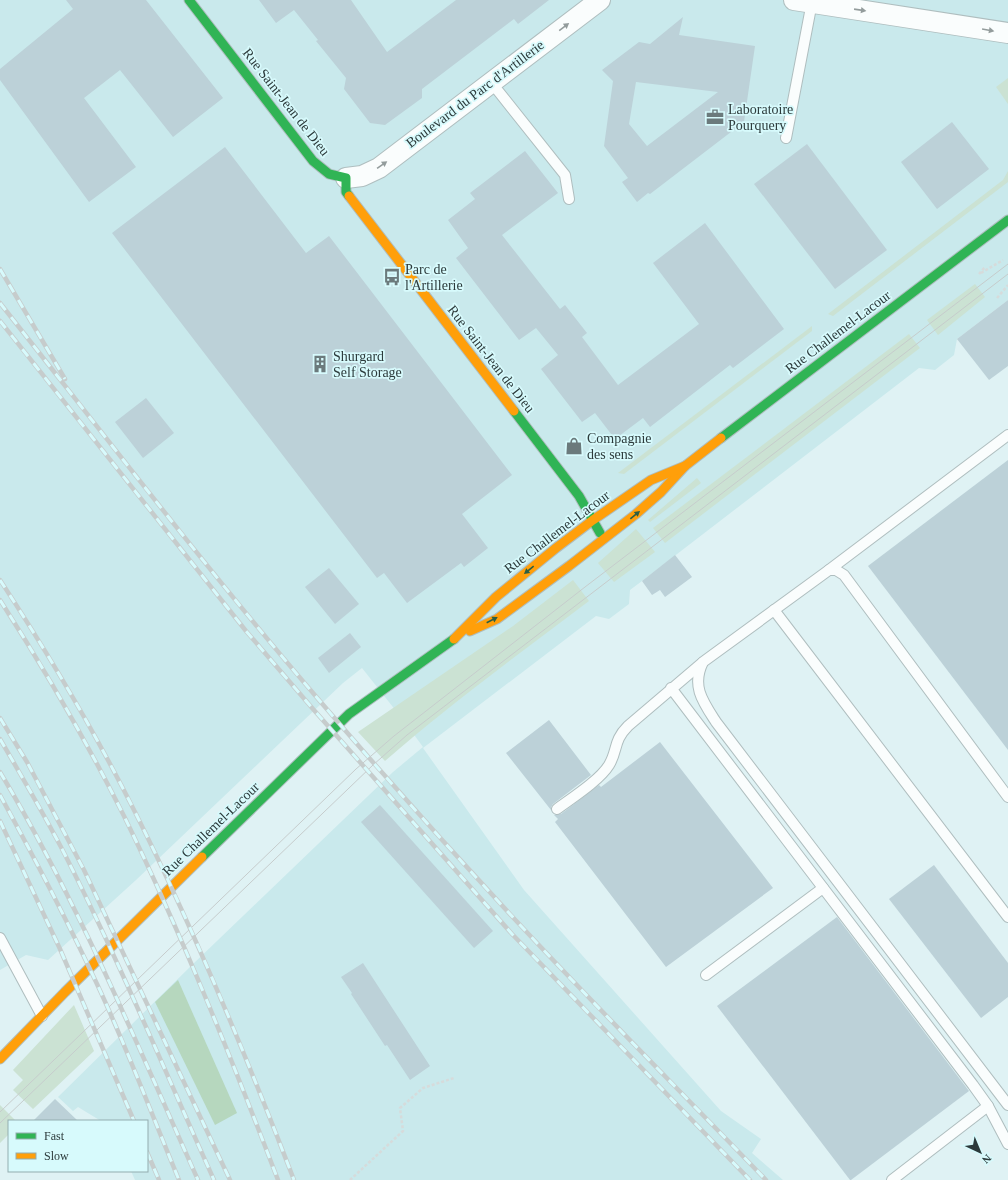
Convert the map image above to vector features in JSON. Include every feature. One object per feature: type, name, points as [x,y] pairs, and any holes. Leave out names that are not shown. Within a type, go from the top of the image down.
[{"type":"street","name":"Rue Saint-Jean de Dieu","points":[[189,0],[313,162],[328,174],[346,178],[346,192],[579,496],[604,539]]},
{"type":"street","name":"Boulevard du Parc d'Artillerie","points":[[346,178],[362,176],[379,168],[600,0]]},
{"type":"street","points":[[803,1],[1008,33]]},
{"type":"street","name":"Rue Challemel-Lacour","points":[[457,637],[497,619],[569,566],[636,514],[661,492],[685,466],[1008,220]]},
{"type":"street","name":"Rue Challemel-Lacour","points":[[0,1059],[349,714],[457,637],[496,597],[593,520],[652,480],[685,466]]},
{"type":"lane","points":[[786,138],[803,1]]},
{"type":"lane","points":[[491,82],[565,175],[569,199]]},
{"type":"lane","points":[[557,809],[601,775],[611,763],[617,740],[621,733],[671,688],[703,662],[829,570],[1008,435]]},
{"type":"lane","points":[[829,570],[836,570],[844,575],[1008,798]]},
{"type":"lane","points":[[774,610],[1008,917]]},
{"type":"lane","points":[[703,662],[698,672],[697,684],[700,694],[716,722],[1008,1105]]},
{"type":"lane","points":[[671,688],[973,1084],[988,1106],[1008,1144]]},
{"type":"lane","points":[[706,975],[823,888]]},
{"type":"lane","points":[[0,938],[42,1016]]},
{"type":"lane","points":[[892,1180],[988,1106]]},
{"type":"path","points":[[979,274],[1003,260]]},
{"type":"path","points":[[997,298],[1008,284]]},
{"type":"path","points":[[350,1180],[403,1131],[400,1108],[423,1088],[454,1078]]},
{"type":"shaded area","points":[[0,0],[1008,0],[1008,300],[957,339],[954,355],[935,370],[919,368],[630,590],[629,604],[609,619],[596,616],[423,748],[524,890],[721,1111],[761,1139],[752,1153],[783,1180],[135,1180],[131,1172],[148,1172],[148,1120],[99,1120],[78,1107],[73,1111],[58,1097],[192,965],[393,772],[423,747],[362,668],[343,683],[136,880],[48,960],[26,955],[0,970]]},
{"type":"green space","points":[[1008,78],[1008,104],[996,87]]},
{"type":"green space","points":[[1008,171],[1008,182],[833,316],[828,314],[1003,180]]},
{"type":"green space","points":[[975,284],[985,297],[938,335],[927,320]]},
{"type":"green space","points":[[812,326],[812,331],[624,474],[618,473]]},
{"type":"green space","points":[[909,334],[920,348],[665,543],[653,528]]},
{"type":"green space","points":[[697,478],[701,483],[650,522],[648,520]]},
{"type":"green space","points":[[636,529],[655,552],[614,582],[598,563]]},
{"type":"green space","points":[[573,580],[589,601],[460,699],[385,761],[358,732],[513,626]]},
{"type":"green space","points":[[178,980],[237,1113],[215,1125],[155,1002]]},
{"type":"green space","points":[[74,1005],[94,1051],[33,1109],[13,1090],[23,1080],[13,1070]]},
{"type":"green space","points":[[0,1105],[15,1120],[8,1120],[8,1135],[0,1143]]},
{"type":"building","points":[[66,0],[146,0],[223,98],[173,137],[120,70],[84,98],[136,167],[89,202],[0,80],[0,69],[73,9]]},
{"type":"building","points":[[259,0],[351,0],[387,52],[456,0],[549,0],[518,24],[514,19],[422,89],[422,98],[385,125],[370,123],[344,89],[346,78],[316,41],[318,40],[294,10],[276,23]]},
{"type":"building","name":"Laboratoire Pourquery","points":[[683,17],[679,35],[755,46],[744,122],[650,194],[648,193],[637,202],[622,182],[628,178],[604,146],[613,81],[602,70],[639,42],[650,44]],"holes":[[[636,82],[718,92],[647,146],[629,124]]]},
{"type":"building","points":[[952,122],[989,169],[937,209],[901,162]]},
{"type":"building","points":[[807,144],[887,250],[835,289],[754,184]]},
{"type":"building","name":"Shurgard Self Storage","points":[[225,147],[306,253],[329,236],[512,475],[462,514],[488,548],[464,567],[461,563],[407,603],[384,573],[377,578],[112,233]]},
{"type":"building","points":[[525,151],[558,193],[502,235],[560,309],[565,305],[587,333],[582,337],[618,385],[699,324],[653,263],[705,223],[784,329],[733,368],[730,365],[650,427],[643,418],[615,439],[595,413],[582,422],[541,369],[558,355],[536,328],[519,340],[456,258],[468,248],[448,220],[475,199],[470,193]]},
{"type":"building","points":[[1008,300],[1008,366],[989,380],[957,339]]},
{"type":"building","points":[[146,398],[174,433],[143,458],[115,422]]},
{"type":"building","points":[[1008,460],[1008,750],[868,566]]},
{"type":"building","points":[[675,555],[692,577],[665,597],[660,590],[652,595],[642,581]]},
{"type":"building","points":[[329,568],[359,604],[335,624],[305,587]]},
{"type":"building","points":[[350,633],[361,647],[329,673],[318,658]]},
{"type":"building","points":[[549,720],[591,775],[553,804],[551,810],[506,753]]},
{"type":"building","points":[[660,742],[773,888],[666,967],[555,822],[558,819],[554,815],[561,814],[599,785],[601,787]]},
{"type":"building","points":[[380,805],[493,931],[474,948],[361,822]]},
{"type":"building","points":[[934,865],[1008,963],[1008,997],[981,1018],[889,899]]},
{"type":"building","points":[[837,917],[969,1091],[851,1180],[717,1006]]},
{"type":"building","points":[[363,963],[430,1066],[410,1080],[387,1045],[385,1046],[341,977]]},
{"type":"building","points":[[55,1099],[77,1120],[34,1120]]},
{"type":"tram line","points":[[0,1112],[356,769],[394,736],[585,587],[1008,264]]},
{"type":"tram line","points":[[0,1123],[373,765],[407,735],[1008,274]]},
{"type":"railway","points":[[0,269],[65,379]]},
{"type":"railway","points":[[0,303],[237,602],[369,758],[419,815],[552,959],[766,1180]]},
{"type":"railway","points":[[0,321],[246,631],[313,709],[512,934],[750,1180]]},
{"type":"railway","points":[[0,580],[71,694],[135,812],[219,994],[294,1180]]},
{"type":"railway","points":[[0,600],[65,706],[124,816],[186,951],[278,1180]]},
{"type":"railway","points":[[0,718],[27,762],[84,870],[230,1180]]},
{"type":"railway","points":[[0,739],[61,847],[102,929],[214,1180]]},
{"type":"railway","points":[[0,772],[28,821],[81,922],[198,1180]]},
{"type":"railway","points":[[0,795],[50,889],[97,984],[129,1057],[179,1180]]},
{"type":"railway","points":[[0,821],[60,949],[134,1120]]},
{"type":"railway","points":[[148,1154],[159,1180]]},
{"type":"traffic: fast","points":[[189,0],[313,161],[329,174],[346,178],[346,192],[349,196]]},
{"type":"traffic: fast","points":[[721,438],[1008,220]]},
{"type":"traffic: fast","points":[[514,411],[579,496],[600,533]]},
{"type":"traffic: fast","points":[[202,857],[349,714],[454,639]]},
{"type":"traffic: slow","points":[[349,196],[514,411]]},
{"type":"traffic: slow","points":[[470,631],[497,619],[569,566],[636,514],[661,492],[685,466],[721,438]]},
{"type":"traffic: slow","points":[[454,639],[496,597],[593,520],[651,480],[685,466]]},
{"type":"traffic: slow","points":[[0,1059],[65,992],[202,857]]},
{"type":"place","name":"Laboratoire Pourquery","points":[[715,117]]},
{"type":"place","name":"Parc de l'Artillerie","points":[[392,277]]},
{"type":"place","name":"Shurgard Self Storage","points":[[320,364]]},
{"type":"place","name":"Compagnie des sens","points":[[574,446]]}]
